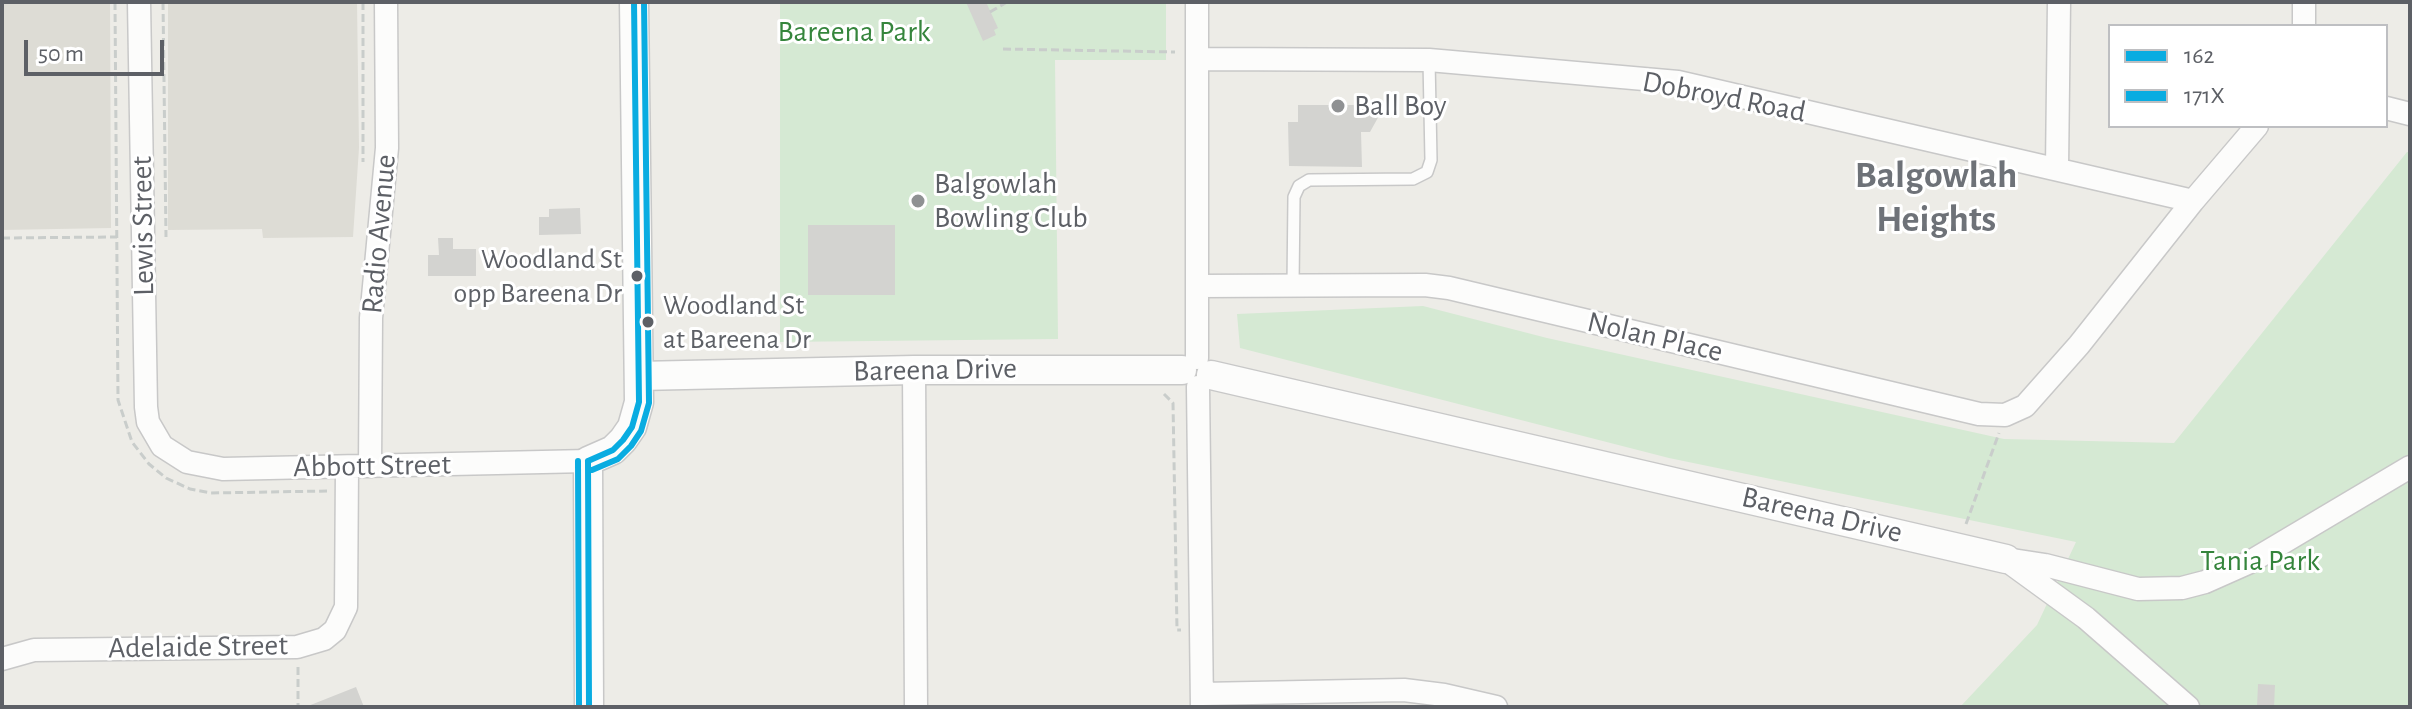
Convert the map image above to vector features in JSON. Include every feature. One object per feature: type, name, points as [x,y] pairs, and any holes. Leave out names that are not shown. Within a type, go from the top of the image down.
[{"type":"street","name":"Lewis Street","points":[[139,2],[146,407],[148,422],[162,446]]},
{"type":"street","name":"Radio Avenue","points":[[370,466],[371,318],[387,148],[386,2]]},
{"type":"street","points":[[589,707],[588,461],[613,450],[632,427],[639,402],[634,2]]},
{"type":"street","points":[[1197,2],[1197,372],[1202,700],[1404,690],[1496,707]]},
{"type":"street","points":[[2057,168],[2059,2]]},
{"type":"street","points":[[2304,2],[2304,24]]},
{"type":"street","name":"Dobroyd Road","points":[[1199,59],[1429,60],[1678,82],[2193,201]]},
{"type":"street","points":[[2388,108],[2410,114]]},
{"type":"street","points":[[2005,415],[2025,406],[2079,345],[2255,128]]},
{"type":"street","name":"Nolan Place","points":[[1198,286],[1425,285],[1449,288],[1979,414],[2005,415]]},
{"type":"street","points":[[914,370],[916,707]]},
{"type":"street","name":"Bareena Drive","points":[[639,376],[914,370],[1197,372],[2006,559],[2045,565],[2138,589],[2160,590],[2205,582],[2250,562],[2410,467]]},
{"type":"street","name":"Abbott Street","points":[[162,446],[187,462],[203,467],[588,461]]},
{"type":"street","name":"Adelaide Street","points":[[2,644],[34,650],[297,647],[324,639],[335,630],[346,607],[347,467]]},
{"type":"street","points":[[2006,559],[2131,655],[2188,707]]},
{"type":"street","points":[[2072,608],[2064,597],[2063,587],[2068,579],[2083,576]]},
{"type":"street","name":"Adelaide Street","points":[[2,659],[34,650]]},
{"type":"lane","points":[[1293,285],[1294,197],[1299,186],[1309,180],[1413,179],[1427,172],[1431,160],[1429,60]]},
{"type":"path","points":[[163,2],[166,237]]},
{"type":"path","points":[[990,12],[1007,2]]},
{"type":"path","points":[[1003,49],[1181,52],[1199,59]]},
{"type":"path","points":[[2,238],[117,237]]},
{"type":"path","points":[[1154,394],[1165,394],[1173,403],[1177,630],[1200,629]]},
{"type":"path","points":[[1958,547],[2005,415]]},
{"type":"path","points":[[1174,457],[1181,455]]},
{"type":"path","points":[[297,647],[298,707]]},
{"type":"shaded area","points":[[2,2],[110,2],[111,228],[2,230]]},
{"type":"shaded area","points":[[168,2],[357,2],[359,148],[353,237],[263,238],[262,229],[168,230]]},
{"type":"green space","name":"Balgowlah Bowling Club","points":[[780,2],[1166,2],[1166,60],[1055,60],[1058,339],[780,342]]},
{"type":"green space","name":"Tania Park","points":[[2410,152],[2410,707],[1960,707],[2037,625],[2076,542],[1669,458],[1240,348],[1237,314],[1423,306],[1547,338],[2004,439],[2174,443]]},
{"type":"building","points":[[966,2],[986,2],[998,28],[994,30],[996,35],[983,41]]},
{"type":"building","points":[[1298,105],[1385,105],[1370,132],[1361,132],[1362,167],[1289,166],[1288,122],[1298,122]]},
{"type":"building","points":[[580,208],[581,234],[539,235],[539,217],[549,217],[549,209]]},
{"type":"building","points":[[808,225],[895,225],[895,295],[808,295]]},
{"type":"building","points":[[438,238],[453,238],[453,249],[476,249],[476,276],[428,276],[428,255],[439,255]]},
{"type":"building","points":[[2258,684],[2275,685],[2274,707],[2257,707]]},
{"type":"building","points":[[356,687],[364,707],[308,707],[308,706]]},
{"type":"transit line","name":"162","points":[[588,461],[613,450],[623,440],[632,427],[639,402],[634,2]]},
{"type":"transit line","name":"171X","points":[[592,470],[618,459],[631,446],[641,431],[649,403],[644,2]]},
{"type":"transit line","name":"171X","points":[[578,461],[579,707]]},
{"type":"transit line","name":"162","points":[[588,461],[589,707]]},
{"type":"place","name":"Ball Boy","points":[[1338,106]]},
{"type":"place","name":"Balgowlah Bowling Club","points":[[918,201]]},
{"type":"place","name":"Woodland St opp Bareena Dr","points":[[637,276]]},
{"type":"place","name":"Woodland St at Bareena Dr","points":[[648,322]]},
{"type":"district","name":"Balgowlah Heights","points":[[1936,198]]},
{"type":"park label","name":"Bareena Park","points":[[854,32]]}]
